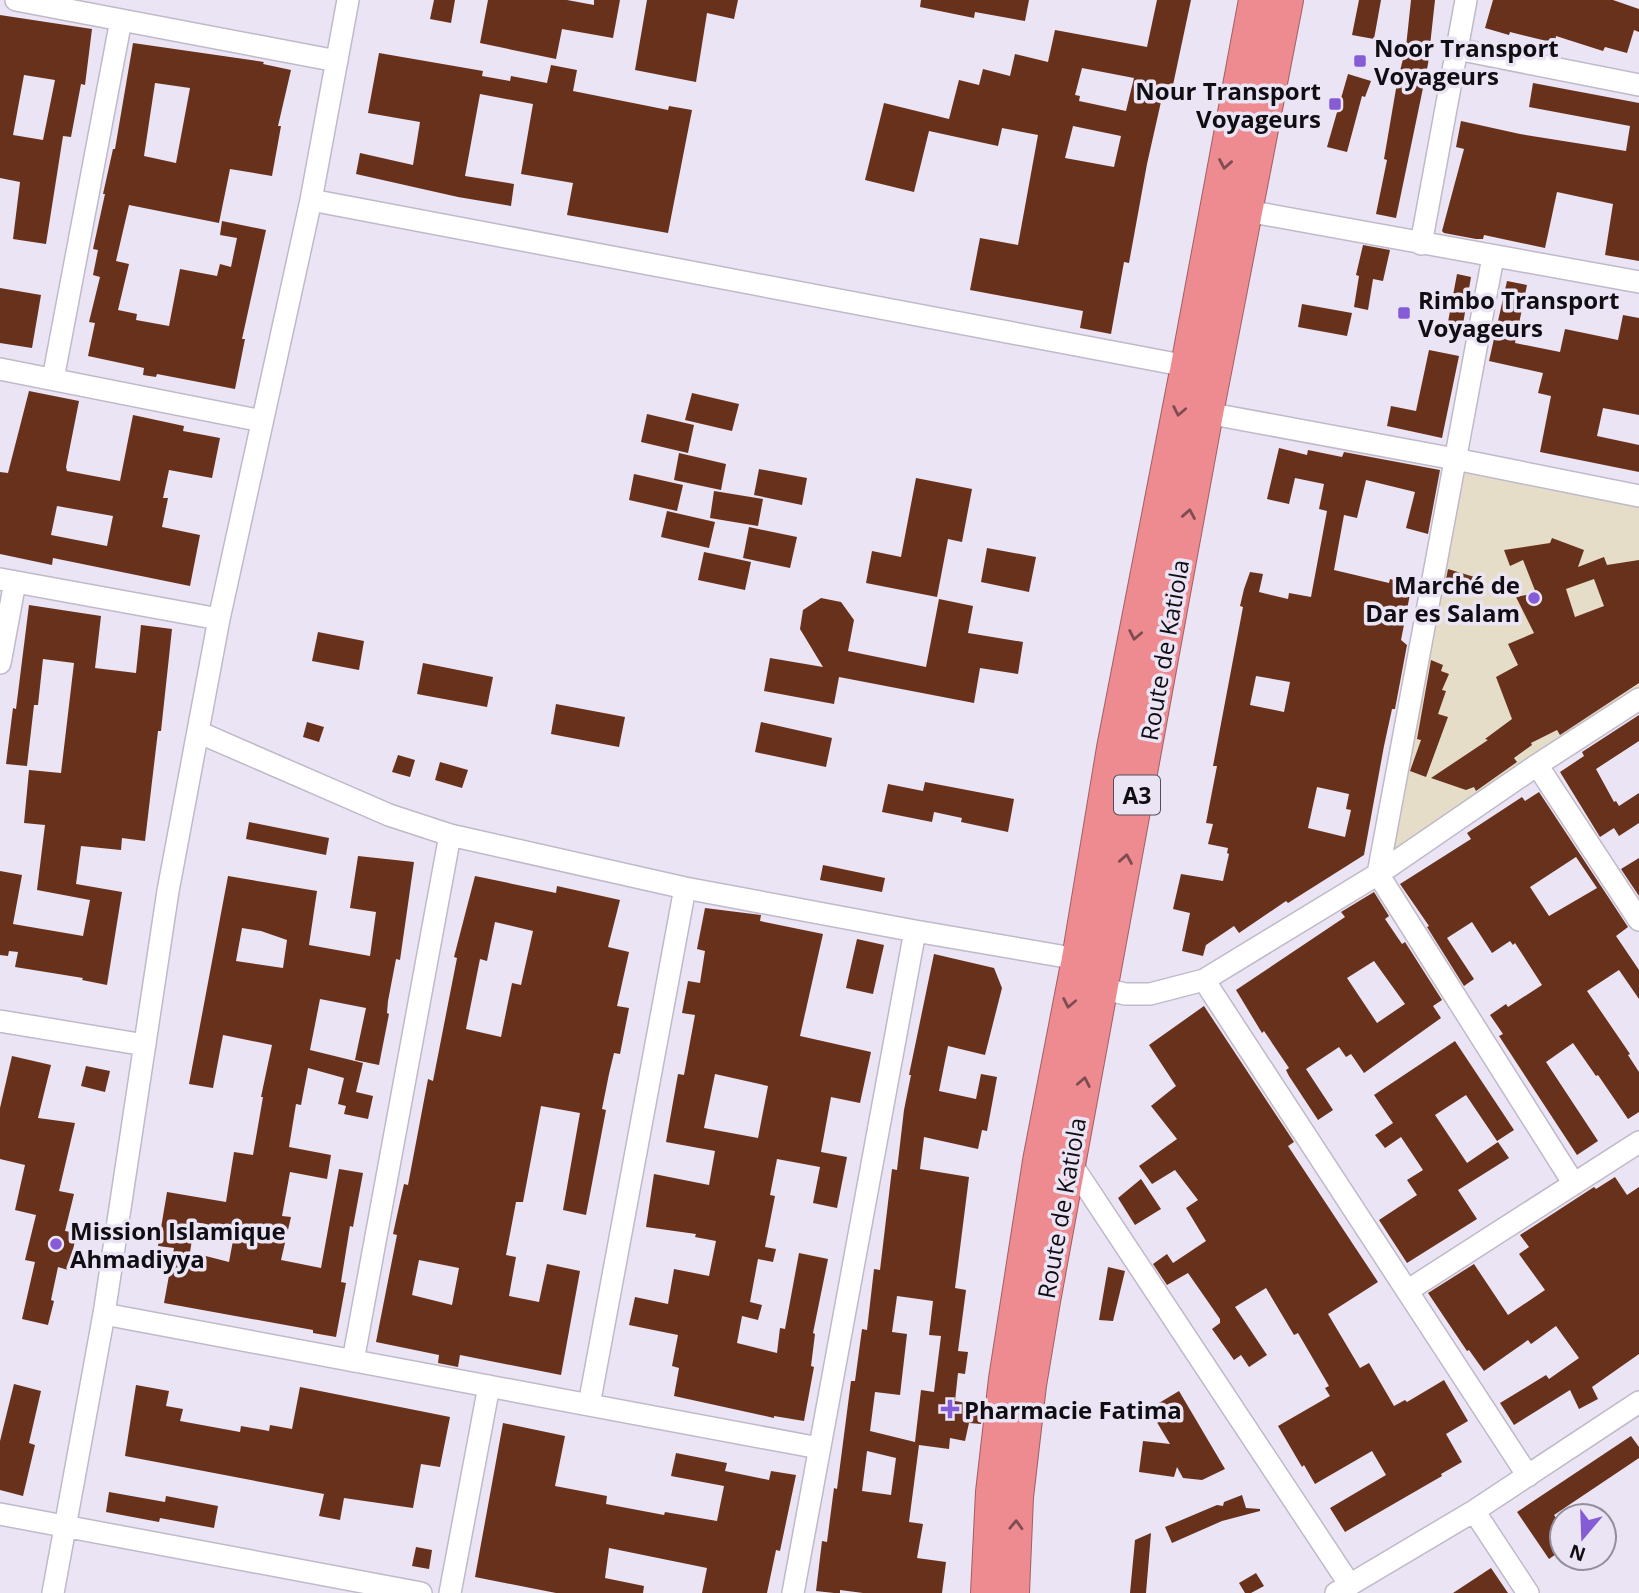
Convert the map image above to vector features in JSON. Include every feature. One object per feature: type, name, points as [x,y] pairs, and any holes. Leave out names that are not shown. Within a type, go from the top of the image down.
[{"type":"highway","name":"Route de Katiola","points":[[987,1593],[992,1493],[1016,1299],[1039,1161],[1078,959],[1113,748],[1255,0]]},
{"type":"highway","name":"Route de Katiola","points":[[1013,1593],[1017,1497],[1030,1385],[1207,413],[1287,0]]},
{"type":"street","points":[[16,0],[337,61]]},
{"type":"street","points":[[53,1593],[104,1314],[168,891],[219,619],[311,200],[348,0]]},
{"type":"street","points":[[1421,244],[1466,0]]},
{"type":"street","points":[[53,380],[121,20]]},
{"type":"street","points":[[1457,50],[1639,85]]},
{"type":"street","points":[[311,200],[1187,366]]},
{"type":"street","points":[[1247,211],[1639,282]]},
{"type":"street","points":[[1493,257],[1378,874],[1574,1184]]},
{"type":"street","points":[[0,369],[262,421]]},
{"type":"street","points":[[1207,413],[1639,496]]},
{"type":"street","points":[[0,663],[7,581],[219,619]]},
{"type":"street","points":[[1102,988],[1125,994],[1150,994],[1203,980],[1378,874],[1639,699]]},
{"type":"street","points":[[198,732],[389,815],[450,835],[685,888],[1078,959]]},
{"type":"street","points":[[1537,765],[1639,920]]},
{"type":"street","points":[[353,1361],[450,835]]},
{"type":"street","points":[[589,1405],[685,888]]},
{"type":"street","points":[[793,1593],[915,931]]},
{"type":"street","points":[[1203,980],[1528,1476]]},
{"type":"street","points":[[0,1021],[145,1045]]},
{"type":"street","points":[[1407,1291],[1639,1142]]},
{"type":"street","points":[[1070,1162],[1343,1589],[1474,1511],[1639,1402]]},
{"type":"street","points":[[104,1314],[820,1448]]},
{"type":"street","points":[[450,1593],[489,1386]]},
{"type":"street","points":[[1474,1511],[1528,1593]]},
{"type":"street","points":[[0,1514],[421,1593]]},
{"type":"shaded area","name":"Marché de Dar es Salam","points":[[1455,459],[1639,496],[1639,700],[1378,874]]},
{"type":"building","points":[[434,0],[455,0],[451,23],[430,19]]},
{"type":"building","points":[[488,0],[567,0],[594,5],[594,0],[620,0],[613,38],[562,29],[556,59],[480,43]]},
{"type":"building","points":[[647,0],[738,0],[734,19],[707,13],[696,82],[635,70]]},
{"type":"building","points":[[921,0],[1029,0],[1025,21],[975,12],[974,18],[920,7]]},
{"type":"building","points":[[1157,0],[1191,0],[1173,85],[1165,84],[1129,263],[1124,262],[1111,334],[1080,328],[1083,311],[970,290],[980,238],[1018,245],[1038,135],[1002,128],[998,146],[929,131],[914,192],[865,180],[884,103],[949,119],[959,80],[979,85],[983,69],[1010,76],[1015,54],[1048,62],[1055,30],[1147,47]],"holes":[[[1082,68],[1134,78],[1126,111],[1079,101],[1080,96],[1075,95]],[[1073,126],[1121,136],[1114,167],[1065,158]]]},
{"type":"building","points":[[1359,0],[1381,0],[1374,39],[1352,35]]},
{"type":"building","points":[[1411,0],[1435,0],[1428,64],[1396,218],[1376,214],[1387,160],[1384,159],[1397,83],[1406,47]]},
{"type":"building","points":[[1493,0],[1613,0],[1639,9],[1639,32],[1634,30],[1627,53],[1605,47],[1603,51],[1556,36],[1555,43],[1510,32],[1509,35],[1485,28]]},
{"type":"building","points":[[0,15],[92,29],[85,85],[81,84],[71,137],[63,136],[46,244],[13,239],[20,182],[0,178]],"holes":[[[24,75],[55,80],[43,140],[13,135]]]},
{"type":"building","points":[[133,43],[264,62],[263,64],[291,70],[278,126],[281,126],[272,176],[230,169],[219,223],[129,205],[116,261],[129,264],[118,310],[137,314],[136,320],[169,326],[180,269],[217,276],[220,264],[231,267],[237,238],[220,235],[222,221],[266,230],[242,339],[245,339],[235,389],[157,374],[156,377],[143,375],[144,368],[88,356],[95,323],[89,322],[100,277],[93,275],[98,250],[93,249],[115,149]],"holes":[[[155,83],[190,88],[176,163],[144,156]]]},
{"type":"building","points":[[379,53],[483,71],[482,76],[510,81],[511,76],[547,83],[551,65],[577,70],[573,91],[668,110],[669,106],[692,110],[668,233],[567,215],[573,183],[521,174],[533,104],[480,94],[465,176],[514,184],[511,206],[356,174],[360,153],[413,165],[420,122],[368,113]]},
{"type":"building","points":[[1348,74],[1371,81],[1365,97],[1362,96],[1347,152],[1327,147]]},
{"type":"building","points":[[1533,83],[1639,103],[1639,261],[1605,255],[1613,204],[1557,192],[1545,248],[1484,235],[1483,239],[1476,239],[1442,231],[1464,149],[1456,147],[1461,121],[1520,134],[1626,151],[1630,126],[1529,107]]},
{"type":"building","points":[[1363,245],[1390,250],[1383,281],[1373,279],[1368,310],[1354,307],[1359,276],[1356,275]]},
{"type":"building","points":[[1457,274],[1471,277],[1463,324],[1448,322]]},
{"type":"building","points":[[1507,281],[1527,285],[1515,343],[1560,352],[1565,329],[1618,340],[1623,315],[1639,318],[1639,415],[1603,408],[1597,436],[1639,445],[1639,472],[1540,452],[1551,396],[1538,393],[1543,373],[1489,361]]},
{"type":"building","points":[[0,288],[41,295],[32,348],[0,343]]},
{"type":"building","points":[[1302,304],[1352,313],[1347,336],[1298,327]]},
{"type":"building","points":[[1429,350],[1459,356],[1442,438],[1387,426],[1391,406],[1416,411]]},
{"type":"building","points":[[29,391],[79,401],[67,471],[120,481],[133,415],[184,426],[183,431],[220,438],[212,478],[169,470],[163,498],[168,498],[162,527],[200,535],[190,586],[53,558],[52,565],[0,554],[0,472],[8,473]],"holes":[[[57,506],[113,516],[107,546],[51,535]]]},
{"type":"building","points":[[692,393],[739,404],[732,431],[685,420]]},
{"type":"building","points":[[647,414],[694,425],[688,453],[641,442]]},
{"type":"building","points":[[1279,448],[1307,455],[1308,450],[1342,457],[1344,452],[1440,470],[1428,534],[1406,528],[1415,492],[1366,480],[1357,518],[1344,515],[1334,570],[1389,583],[1390,579],[1412,584],[1401,640],[1407,645],[1395,709],[1392,709],[1384,746],[1364,855],[1288,903],[1286,901],[1239,933],[1234,926],[1206,945],[1203,956],[1182,951],[1190,913],[1173,909],[1181,874],[1223,881],[1229,854],[1228,848],[1208,844],[1213,824],[1206,823],[1217,766],[1213,766],[1243,607],[1240,606],[1244,589],[1250,572],[1263,574],[1259,592],[1288,599],[1289,593],[1311,597],[1327,511],[1319,509],[1324,484],[1295,478],[1289,504],[1267,499]],"holes":[[[1256,676],[1290,682],[1284,712],[1250,705]],[[1317,787],[1349,794],[1346,809],[1351,810],[1345,837],[1308,828]]]},
{"type":"building","points":[[679,453],[726,464],[721,490],[674,480]]},
{"type":"building","points":[[759,469],[807,478],[802,505],[754,495]]},
{"type":"building","points":[[634,474],[683,485],[677,511],[629,500]]},
{"type":"building","points":[[916,478],[972,489],[962,542],[948,539],[937,597],[866,583],[872,551],[901,557]]},
{"type":"building","points":[[714,491],[763,499],[758,526],[710,518]]},
{"type":"building","points":[[667,511],[715,522],[709,548],[661,537]]},
{"type":"building","points":[[749,527],[797,537],[790,568],[743,558]]},
{"type":"building","points":[[1552,538],[1584,550],[1578,567],[1604,557],[1607,565],[1639,560],[1639,683],[1560,735],[1557,730],[1531,743],[1532,745],[1514,758],[1517,762],[1476,791],[1474,787],[1466,790],[1431,778],[1488,740],[1485,739],[1512,719],[1496,677],[1518,665],[1508,644],[1534,633],[1516,597],[1536,593],[1523,560],[1510,566],[1504,550],[1550,543]],"holes":[[[1594,579],[1604,606],[1575,617],[1566,589]]]},
{"type":"building","points":[[987,548],[1036,557],[1029,592],[981,582]]},
{"type":"building","points":[[704,552],[751,562],[745,590],[698,580]]},
{"type":"building","points":[[1448,569],[1481,579],[1444,590]]},
{"type":"building","points":[[821,598],[841,602],[854,620],[848,651],[926,667],[939,599],[973,606],[968,633],[1023,642],[1018,674],[980,668],[974,703],[839,677],[834,704],[764,691],[770,658],[823,667],[800,629],[803,610]]},
{"type":"building","points":[[29,605],[101,616],[95,668],[136,673],[141,625],[172,629],[145,841],[122,838],[121,850],[81,846],[76,884],[122,892],[107,985],[82,980],[83,978],[15,967],[18,952],[9,951],[8,956],[0,955],[0,871],[22,875],[13,924],[83,936],[90,900],[37,890],[45,825],[24,823],[29,770],[61,773],[74,663],[43,659],[27,766],[6,764]]},
{"type":"building","points":[[318,632],[364,641],[359,670],[312,661]]},
{"type":"building","points":[[1431,660],[1443,665],[1441,671],[1449,674],[1442,690],[1446,691],[1438,714],[1448,717],[1426,777],[1410,771],[1421,740],[1417,739]]},
{"type":"building","points":[[423,663],[493,677],[487,707],[417,694]]},
{"type":"building","points":[[556,704],[625,717],[619,747],[551,734]]},
{"type":"building","points":[[1639,715],[1639,741],[1596,769],[1614,802],[1619,806],[1639,793],[1639,823],[1619,836],[1614,828],[1600,837],[1560,772],[1584,756],[1582,752]]},
{"type":"building","points":[[307,722],[324,727],[319,742],[303,737]]},
{"type":"building","points":[[761,722],[832,738],[826,767],[755,752]]},
{"type":"building","points":[[398,755],[415,760],[410,777],[392,772]]},
{"type":"building","points":[[440,762],[468,770],[462,788],[435,780]]},
{"type":"building","points":[[925,782],[1014,799],[1008,832],[961,822],[962,818],[934,812],[932,822],[882,812],[888,784],[923,791]]},
{"type":"building","points":[[1539,792],[1628,927],[1616,936],[1639,970],[1639,999],[1619,970],[1587,991],[1630,1054],[1628,1055],[1639,1072],[1639,1112],[1628,1119],[1573,1043],[1546,1062],[1598,1141],[1577,1155],[1499,1036],[1503,1034],[1490,1015],[1542,985],[1515,943],[1513,945],[1510,941],[1492,953],[1472,922],[1447,938],[1474,979],[1464,986],[1427,927],[1429,926],[1400,884],[1471,839],[1467,833],[1522,797],[1525,801]],"holes":[[[1576,857],[1597,888],[1549,916],[1530,887]]]},
{"type":"building","points":[[249,822],[329,838],[326,855],[246,839]]},
{"type":"building","points":[[358,856],[414,862],[400,960],[396,959],[379,1065],[355,1060],[366,1008],[320,999],[310,1050],[363,1063],[356,1092],[373,1096],[368,1119],[344,1114],[346,1106],[338,1104],[344,1078],[308,1068],[301,1105],[296,1104],[289,1147],[331,1155],[327,1179],[290,1172],[282,1216],[291,1217],[281,1260],[321,1268],[339,1169],[363,1173],[353,1227],[350,1226],[341,1282],[346,1283],[336,1337],[313,1333],[313,1330],[164,1303],[174,1248],[158,1246],[167,1192],[226,1202],[234,1152],[253,1155],[272,1045],[223,1035],[213,1088],[189,1084],[228,876],[317,891],[309,945],[370,956],[376,912],[350,908]],"holes":[[[242,928],[287,940],[283,968],[236,961]],[[195,1222],[235,1230],[229,1262],[190,1252]]]},
{"type":"building","points":[[1639,858],[1639,896],[1621,869]]},
{"type":"building","points":[[823,865],[885,878],[882,892],[820,880]]},
{"type":"building","points":[[475,876],[556,893],[557,886],[620,900],[608,947],[629,952],[617,1006],[629,1008],[620,1054],[614,1053],[609,1074],[602,1109],[606,1110],[586,1215],[563,1210],[580,1113],[541,1106],[523,1202],[516,1202],[506,1255],[516,1257],[509,1296],[539,1302],[547,1264],[580,1271],[561,1375],[460,1355],[458,1367],[438,1363],[439,1355],[376,1342],[397,1235],[393,1234],[404,1184],[408,1185],[428,1079],[433,1081],[457,958],[454,957]],"holes":[[[495,922],[533,931],[521,985],[512,983],[501,1037],[466,1029],[480,959],[487,961]],[[419,1260],[459,1268],[452,1305],[412,1295]]]},
{"type":"building","points":[[1374,892],[1389,916],[1385,919],[1402,944],[1405,942],[1442,1000],[1433,1006],[1441,1018],[1364,1073],[1351,1054],[1346,1057],[1339,1047],[1306,1069],[1333,1110],[1318,1120],[1289,1076],[1286,1070],[1289,1068],[1264,1031],[1262,1033],[1236,990],[1345,917],[1341,912]],"holes":[[[1374,961],[1405,1004],[1377,1023],[1347,978]]]},
{"type":"building","points":[[705,908],[761,915],[760,921],[823,934],[800,1036],[871,1052],[860,1103],[831,1097],[821,1152],[847,1157],[837,1208],[813,1203],[820,1167],[777,1159],[770,1195],[775,1196],[765,1247],[776,1249],[773,1262],[758,1259],[750,1302],[762,1305],[758,1320],[742,1316],[737,1343],[777,1353],[780,1328],[785,1329],[799,1253],[828,1259],[813,1333],[811,1366],[814,1367],[804,1421],[774,1418],[674,1396],[679,1368],[672,1366],[678,1335],[629,1325],[635,1297],[668,1304],[674,1269],[709,1276],[716,1241],[695,1237],[696,1234],[646,1227],[654,1174],[709,1185],[715,1151],[666,1142],[678,1074],[684,1075],[695,1015],[682,1013],[688,981],[700,983],[705,951],[697,949]],"holes":[[[715,1074],[768,1086],[758,1138],[704,1128]]]},
{"type":"building","points":[[857,939],[884,945],[873,994],[846,988]]},
{"type":"building","points":[[934,954],[994,968],[1002,988],[985,1055],[948,1046],[939,1091],[976,1099],[981,1074],[997,1077],[987,1131],[982,1130],[978,1149],[924,1137],[920,1169],[969,1177],[955,1288],[966,1290],[958,1351],[968,1352],[965,1374],[958,1373],[955,1401],[983,1406],[981,1424],[969,1423],[965,1441],[950,1438],[949,1449],[919,1445],[909,1522],[923,1524],[917,1558],[946,1562],[942,1593],[816,1591],[822,1541],[827,1542],[834,1488],[837,1489],[851,1381],[855,1381],[862,1329],[867,1330],[874,1269],[880,1270],[892,1169],[897,1170],[909,1075]],"holes":[[[897,1296],[933,1301],[929,1335],[941,1336],[934,1392],[921,1390],[915,1442],[870,1431],[875,1392],[900,1395],[907,1334],[892,1332]],[[867,1451],[896,1458],[891,1495],[862,1491]]]},
{"type":"building","points":[[1204,1006],[1294,1142],[1288,1146],[1378,1282],[1328,1314],[1360,1368],[1369,1363],[1394,1406],[1405,1400],[1407,1402],[1444,1380],[1468,1421],[1446,1434],[1462,1462],[1345,1532],[1330,1508],[1386,1475],[1372,1451],[1315,1484],[1304,1465],[1302,1467],[1278,1426],[1330,1396],[1325,1388],[1329,1386],[1298,1333],[1294,1335],[1266,1288],[1235,1307],[1267,1355],[1249,1367],[1241,1355],[1234,1360],[1212,1329],[1220,1323],[1220,1319],[1188,1273],[1167,1285],[1153,1264],[1167,1254],[1173,1263],[1206,1241],[1186,1208],[1198,1200],[1175,1170],[1152,1184],[1139,1166],[1177,1139],[1151,1106],[1176,1086],[1149,1045]]},
{"type":"building","points":[[1455,1041],[1514,1130],[1497,1141],[1466,1095],[1435,1115],[1467,1163],[1498,1142],[1509,1158],[1458,1190],[1477,1219],[1407,1263],[1379,1220],[1417,1195],[1407,1180],[1423,1170],[1401,1137],[1385,1148],[1375,1135],[1393,1123],[1374,1095]]},
{"type":"building","points":[[12,1056],[51,1065],[38,1118],[75,1123],[59,1191],[74,1194],[65,1231],[77,1233],[68,1270],[58,1267],[48,1325],[22,1319],[35,1262],[25,1260],[36,1215],[15,1210],[25,1165],[0,1159],[0,1108]]},
{"type":"building","points":[[86,1066],[110,1071],[105,1092],[81,1086]]},
{"type":"building","points":[[1615,1177],[1627,1195],[1639,1187],[1639,1354],[1592,1387],[1598,1399],[1579,1409],[1570,1390],[1514,1425],[1500,1403],[1546,1375],[1549,1379],[1579,1358],[1556,1326],[1531,1344],[1528,1340],[1484,1371],[1469,1350],[1467,1351],[1428,1293],[1474,1264],[1508,1315],[1545,1290],[1519,1254],[1529,1247],[1520,1235],[1594,1187],[1596,1189]]},
{"type":"building","points":[[1141,1179],[1161,1209],[1135,1225],[1118,1198]]},
{"type":"building","points":[[1108,1267],[1125,1271],[1113,1321],[1099,1320]]},
{"type":"building","points":[[14,1384],[41,1391],[29,1443],[35,1445],[23,1496],[0,1490],[0,1441]]},
{"type":"building","points":[[136,1385],[169,1391],[166,1406],[183,1409],[180,1421],[240,1432],[241,1426],[269,1431],[270,1425],[292,1429],[300,1387],[450,1417],[440,1467],[421,1464],[413,1508],[344,1498],[340,1520],[319,1516],[324,1494],[125,1456]]},
{"type":"building","points":[[1179,1391],[1225,1469],[1202,1480],[1183,1478],[1177,1467],[1174,1477],[1139,1472],[1143,1441],[1170,1444],[1149,1409]]},
{"type":"building","points":[[503,1423],[565,1436],[555,1486],[607,1496],[606,1504],[664,1515],[665,1512],[717,1521],[724,1486],[671,1476],[676,1453],[727,1463],[725,1471],[769,1480],[771,1471],[796,1475],[780,1551],[776,1550],[767,1593],[702,1593],[707,1568],[609,1548],[605,1578],[644,1586],[643,1593],[556,1593],[475,1577]]},
{"type":"building","points":[[1631,1436],[1639,1447],[1639,1458],[1573,1502],[1548,1502],[1548,1558],[1517,1512]]},
{"type":"building","points":[[109,1492],[165,1502],[166,1496],[218,1506],[214,1528],[160,1518],[159,1522],[106,1512]]},
{"type":"building","points":[[1242,1495],[1246,1508],[1260,1511],[1222,1521],[1172,1543],[1165,1527],[1217,1505],[1223,1506],[1224,1502]]},
{"type":"building","points":[[1151,1533],[1146,1593],[1130,1593],[1135,1540]]},
{"type":"building","points":[[416,1547],[432,1550],[429,1569],[412,1566]]},
{"type":"building","points":[[1491,1568],[1508,1593],[1453,1593]]},
{"type":"building","points":[[1256,1573],[1264,1586],[1245,1593],[1239,1583]]},
{"type":"place","name":"Noor Transport Voyageurs","points":[[1360,61]]},
{"type":"place","name":"Nour Transport Voyageurs","points":[[1335,104]]},
{"type":"place","name":"Rimbo Transport Voyageurs","points":[[1404,313]]},
{"type":"place","name":"Marché de Dar es Salam","points":[[1534,598]]},
{"type":"place","name":"Mission Islamique Ahmadiyya","points":[[56,1244]]},
{"type":"place","name":"Pharmacie Fatima","points":[[950,1409]]}]
